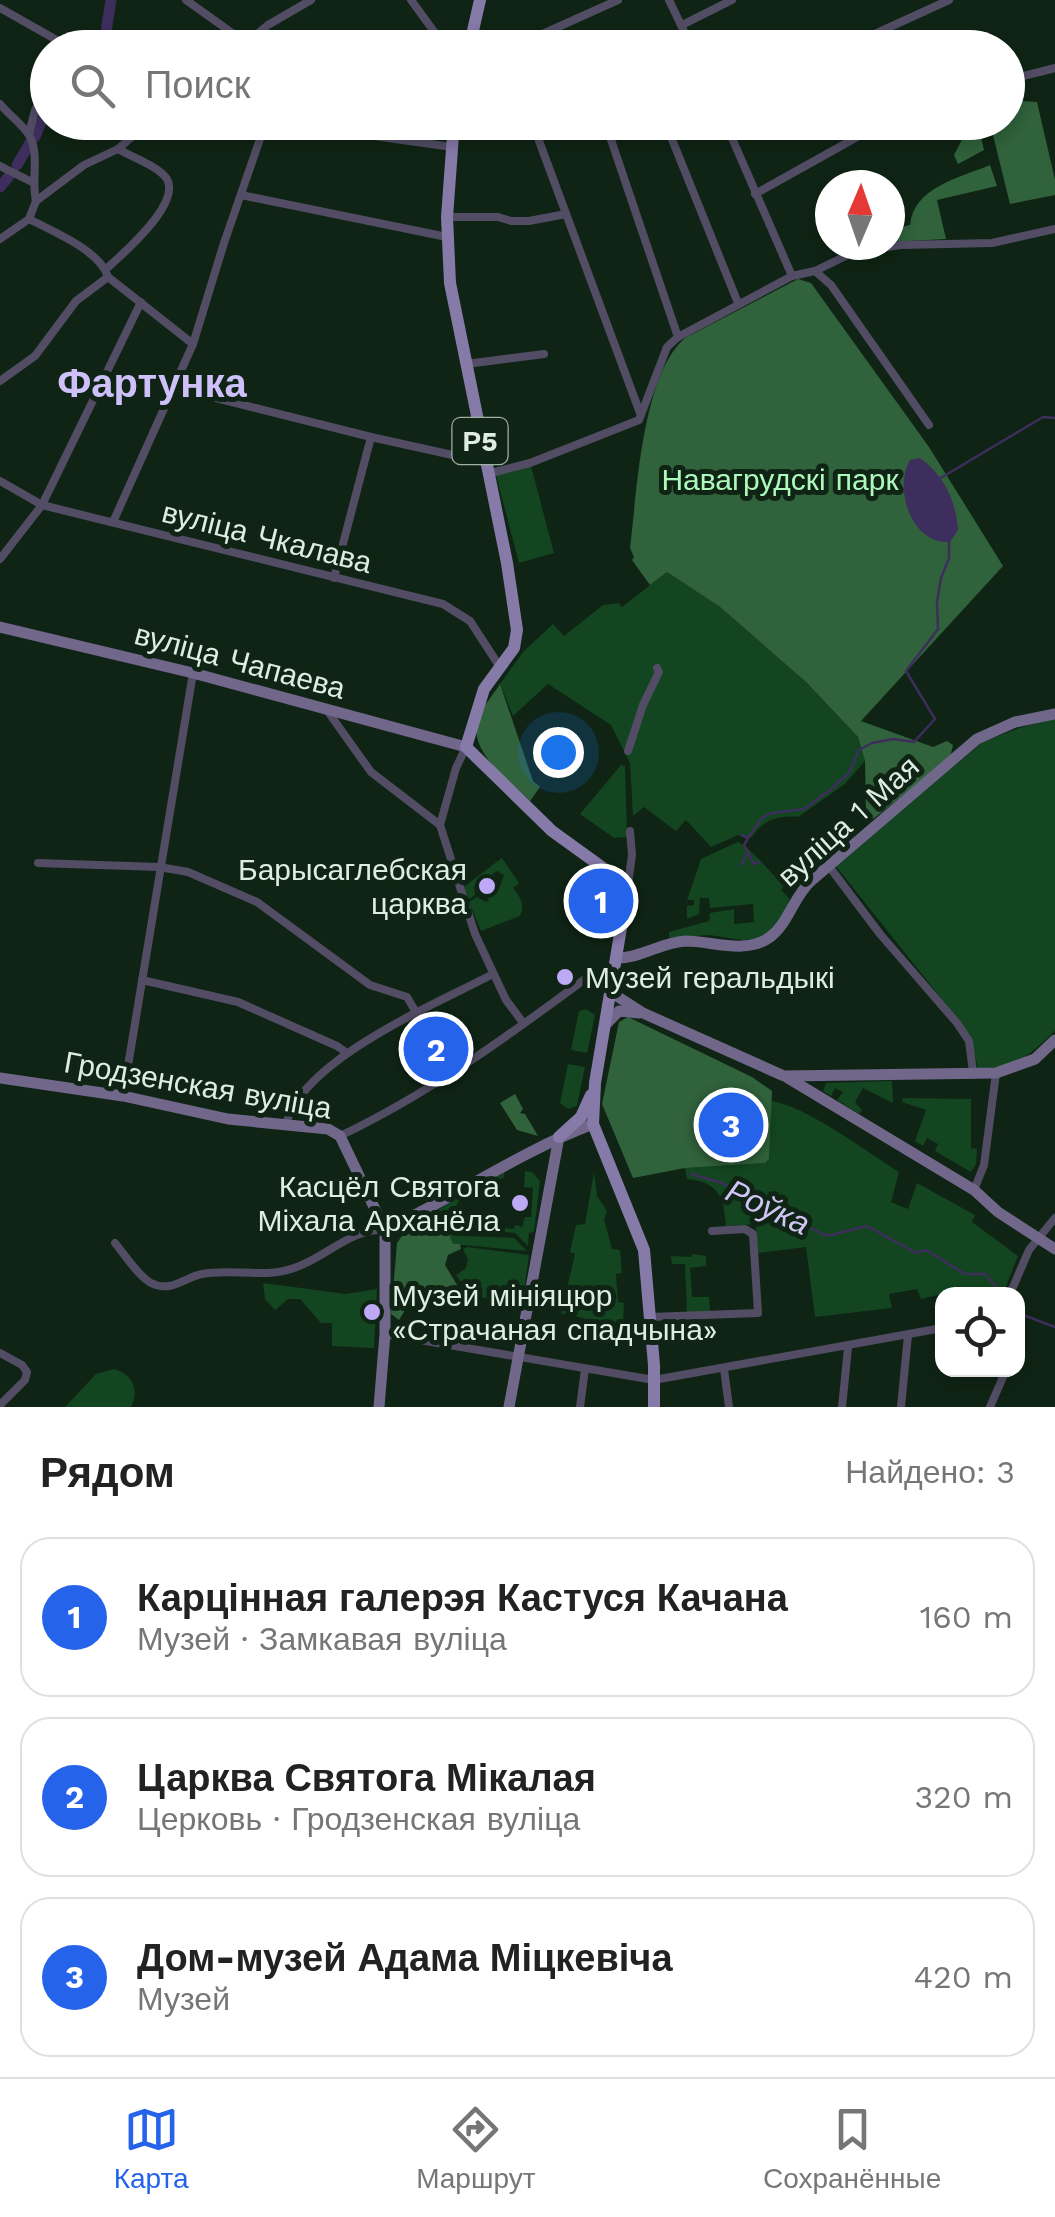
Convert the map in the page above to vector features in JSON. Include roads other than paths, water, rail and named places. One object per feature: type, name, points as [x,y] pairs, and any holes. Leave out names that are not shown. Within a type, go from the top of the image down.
[{"type":"main road","points":[[473,30],[480,0]]},
{"type":"main road","name":"Р5","points":[[453,140],[448,217],[450,283],[515,606],[514,648],[484,690],[466,747]]},
{"type":"main road","points":[[466,747],[552,830],[606,870],[626,898],[595,1084],[593,1124],[644,1250],[654,1407]]},
{"type":"main road","points":[[559,1137],[581,1117],[595,1084]]},
{"type":"street","points":[[186,0],[228,30]]},
{"type":"street","points":[[261,30],[312,0]]},
{"type":"street","points":[[411,0],[433,30]]},
{"type":"street","points":[[551,30],[618,0]]},
{"type":"street","points":[[668,0],[684,30]]},
{"type":"street","points":[[682,25],[732,0]]},
{"type":"street","points":[[884,30],[950,0]]},
{"type":"street","points":[[0,8],[40,30]]},
{"type":"street","points":[[1025,76],[1055,68]]},
{"type":"street","points":[[0,104],[30,137]]},
{"type":"street","points":[[29,134],[30,130]]},
{"type":"street","points":[[31,140],[36,201]]},
{"type":"street","points":[[0,239],[29,219],[36,201],[84,165],[118,150],[129,140]]},
{"type":"street","points":[[113,522],[193,344],[260,140]]},
{"type":"street","points":[[402,140],[452,147]]},
{"type":"street","points":[[539,140],[640,413]]},
{"type":"street","points":[[611,140],[678,337]]},
{"type":"street","points":[[672,140],[738,303]]},
{"type":"street","points":[[732,140],[792,276]]},
{"type":"street","points":[[755,194],[852,140]]},
{"type":"street","points":[[0,381],[36,356],[76,301],[144,236],[170,192],[169,182],[162,174],[118,150]]},
{"type":"street","points":[[0,166],[32,182]]},
{"type":"street","points":[[240,196],[448,238]]},
{"type":"street","points":[[448,217],[498,216],[529,221],[566,214]]},
{"type":"street","points":[[29,219],[76,243],[193,344]]},
{"type":"street","points":[[176,388],[485,468],[530,463],[639,420],[667,347],[678,337],[792,276],[814,272],[852,254],[900,244],[992,243],[1055,229]]},
{"type":"street","points":[[814,272],[831,285],[929,425]]},
{"type":"street","points":[[0,560],[42,504],[141,302]]},
{"type":"street","points":[[466,364],[544,354]]},
{"type":"street","points":[[334,578],[370,437]]},
{"type":"street","name":"вуліца Чкалава","points":[[0,481],[42,504],[427,599],[458,612],[485,640],[500,667]]},
{"type":"street","name":"вуліца Чапаева","points":[[0,628],[193,673],[466,747]]},
{"type":"street","points":[[628,751],[658,668]]},
{"type":"street","points":[[123,1096],[193,673]]},
{"type":"street","points":[[326,709],[371,772],[440,825]]},
{"type":"street","name":"вуліца 1 Мая","points":[[618,958],[663,944],[689,941],[738,946],[761,942],[777,930],[796,896],[828,865],[977,739],[1014,722],[1055,714]]},
{"type":"street","points":[[466,747],[440,825],[475,934],[521,1020]]},
{"type":"street","points":[[626,898],[632,855],[630,831]]},
{"type":"street","points":[[38,864],[159,867],[188,872],[256,902],[370,984],[407,997],[417,1014]]},
{"type":"street","points":[[828,865],[880,934],[957,1023],[969,1042],[973,1072]]},
{"type":"street","points":[[286,1124],[298,1096],[346,1054],[493,974]]},
{"type":"street","name":"Гродзенская вуліца","points":[[0,1078],[123,1096],[192,1113],[328,1129],[340,1136],[407,1102],[585,979],[592,986],[606,974]]},
{"type":"street","points":[[142,980],[238,1002],[337,1046],[346,1054]]},
{"type":"street","points":[[612,993],[643,1013],[820,1094],[974,1190],[998,1212],[1055,1249]]},
{"type":"street","points":[[606,1023],[619,1011],[643,1013]]},
{"type":"street","points":[[784,1076],[996,1072],[1035,1059],[1055,1040]]},
{"type":"street","points":[[974,1190],[984,1165],[996,1072]]},
{"type":"street","points":[[820,1094],[816,1084],[822,1077]]},
{"type":"street","points":[[116,1244],[149,1282],[169,1288],[202,1274],[261,1276],[296,1268],[355,1235],[385,1230],[431,1208],[559,1137],[593,1124]]},
{"type":"street","points":[[340,1136],[385,1230],[386,1334],[379,1407]]},
{"type":"street","points":[[509,1407],[559,1137]]},
{"type":"street","points":[[1013,1287],[1023,1260],[1055,1218]]},
{"type":"street","points":[[650,1318],[758,1313],[753,1234],[745,1229],[712,1231]]},
{"type":"street","points":[[386,1334],[654,1380],[935,1330]]},
{"type":"street","points":[[901,1407],[908,1336]]},
{"type":"street","points":[[842,1407],[848,1348]]},
{"type":"street","points":[[0,1353],[27,1372],[25,1380],[0,1405]]},
{"type":"street","points":[[580,1407],[586,1369]]},
{"type":"street","points":[[724,1370],[729,1407]]},
{"type":"street","points":[[990,1407],[1003,1377]]},
{"type":"waterway","points":[[106,30],[111,0]]},
{"type":"waterway","points":[[17,165],[30,143]]},
{"type":"waterway","points":[[0,187],[10,175]]},
{"type":"waterway","points":[[939,479],[1043,417],[1055,418]]},
{"type":"waterway","points":[[741,835],[748,838],[762,818],[804,809],[829,791],[849,773],[859,750],[893,739],[914,742],[935,719],[906,671],[938,629],[937,602],[949,558],[949,539]]},
{"type":"waterway","points":[[747,840],[744,845],[754,864],[759,862]]},
{"type":"waterway","points":[[741,865],[747,854]]},
{"type":"waterway","name":"Роўка","points":[[691,1174],[722,1183],[745,1198],[780,1207],[788,1217],[827,1236],[867,1226],[916,1253],[926,1250],[965,1274],[985,1274],[997,1287]]},
{"type":"waterway","name":"Роўка","points":[[1025,1316],[1055,1327]]},
{"type":"place","name":"Барысаглебская царква","points":[[487,886]]},
{"type":"place","name":"Карцінная галерэя Кастуся Качана","points":[[601,901]]},
{"type":"place","name":"Музей геральдыкі","points":[[565,977]]},
{"type":"place","name":"Царква Святога Мікалая","points":[[436,1049]]},
{"type":"place","name":"Дом-музей Адама Міцкевіча","points":[[731,1125]]},
{"type":"place","name":"Касцёл Святога Міхала Арханёла","points":[[520,1203]]},
{"type":"place","name":"Музей мініяцюр «Страчаная спадчына»","points":[[372,1312]]},
{"type":"district","name":"Фартунка","points":[[152,383]]},
{"type":"park label","name":"Навагрудскі парк","points":[[780,479]]}]
